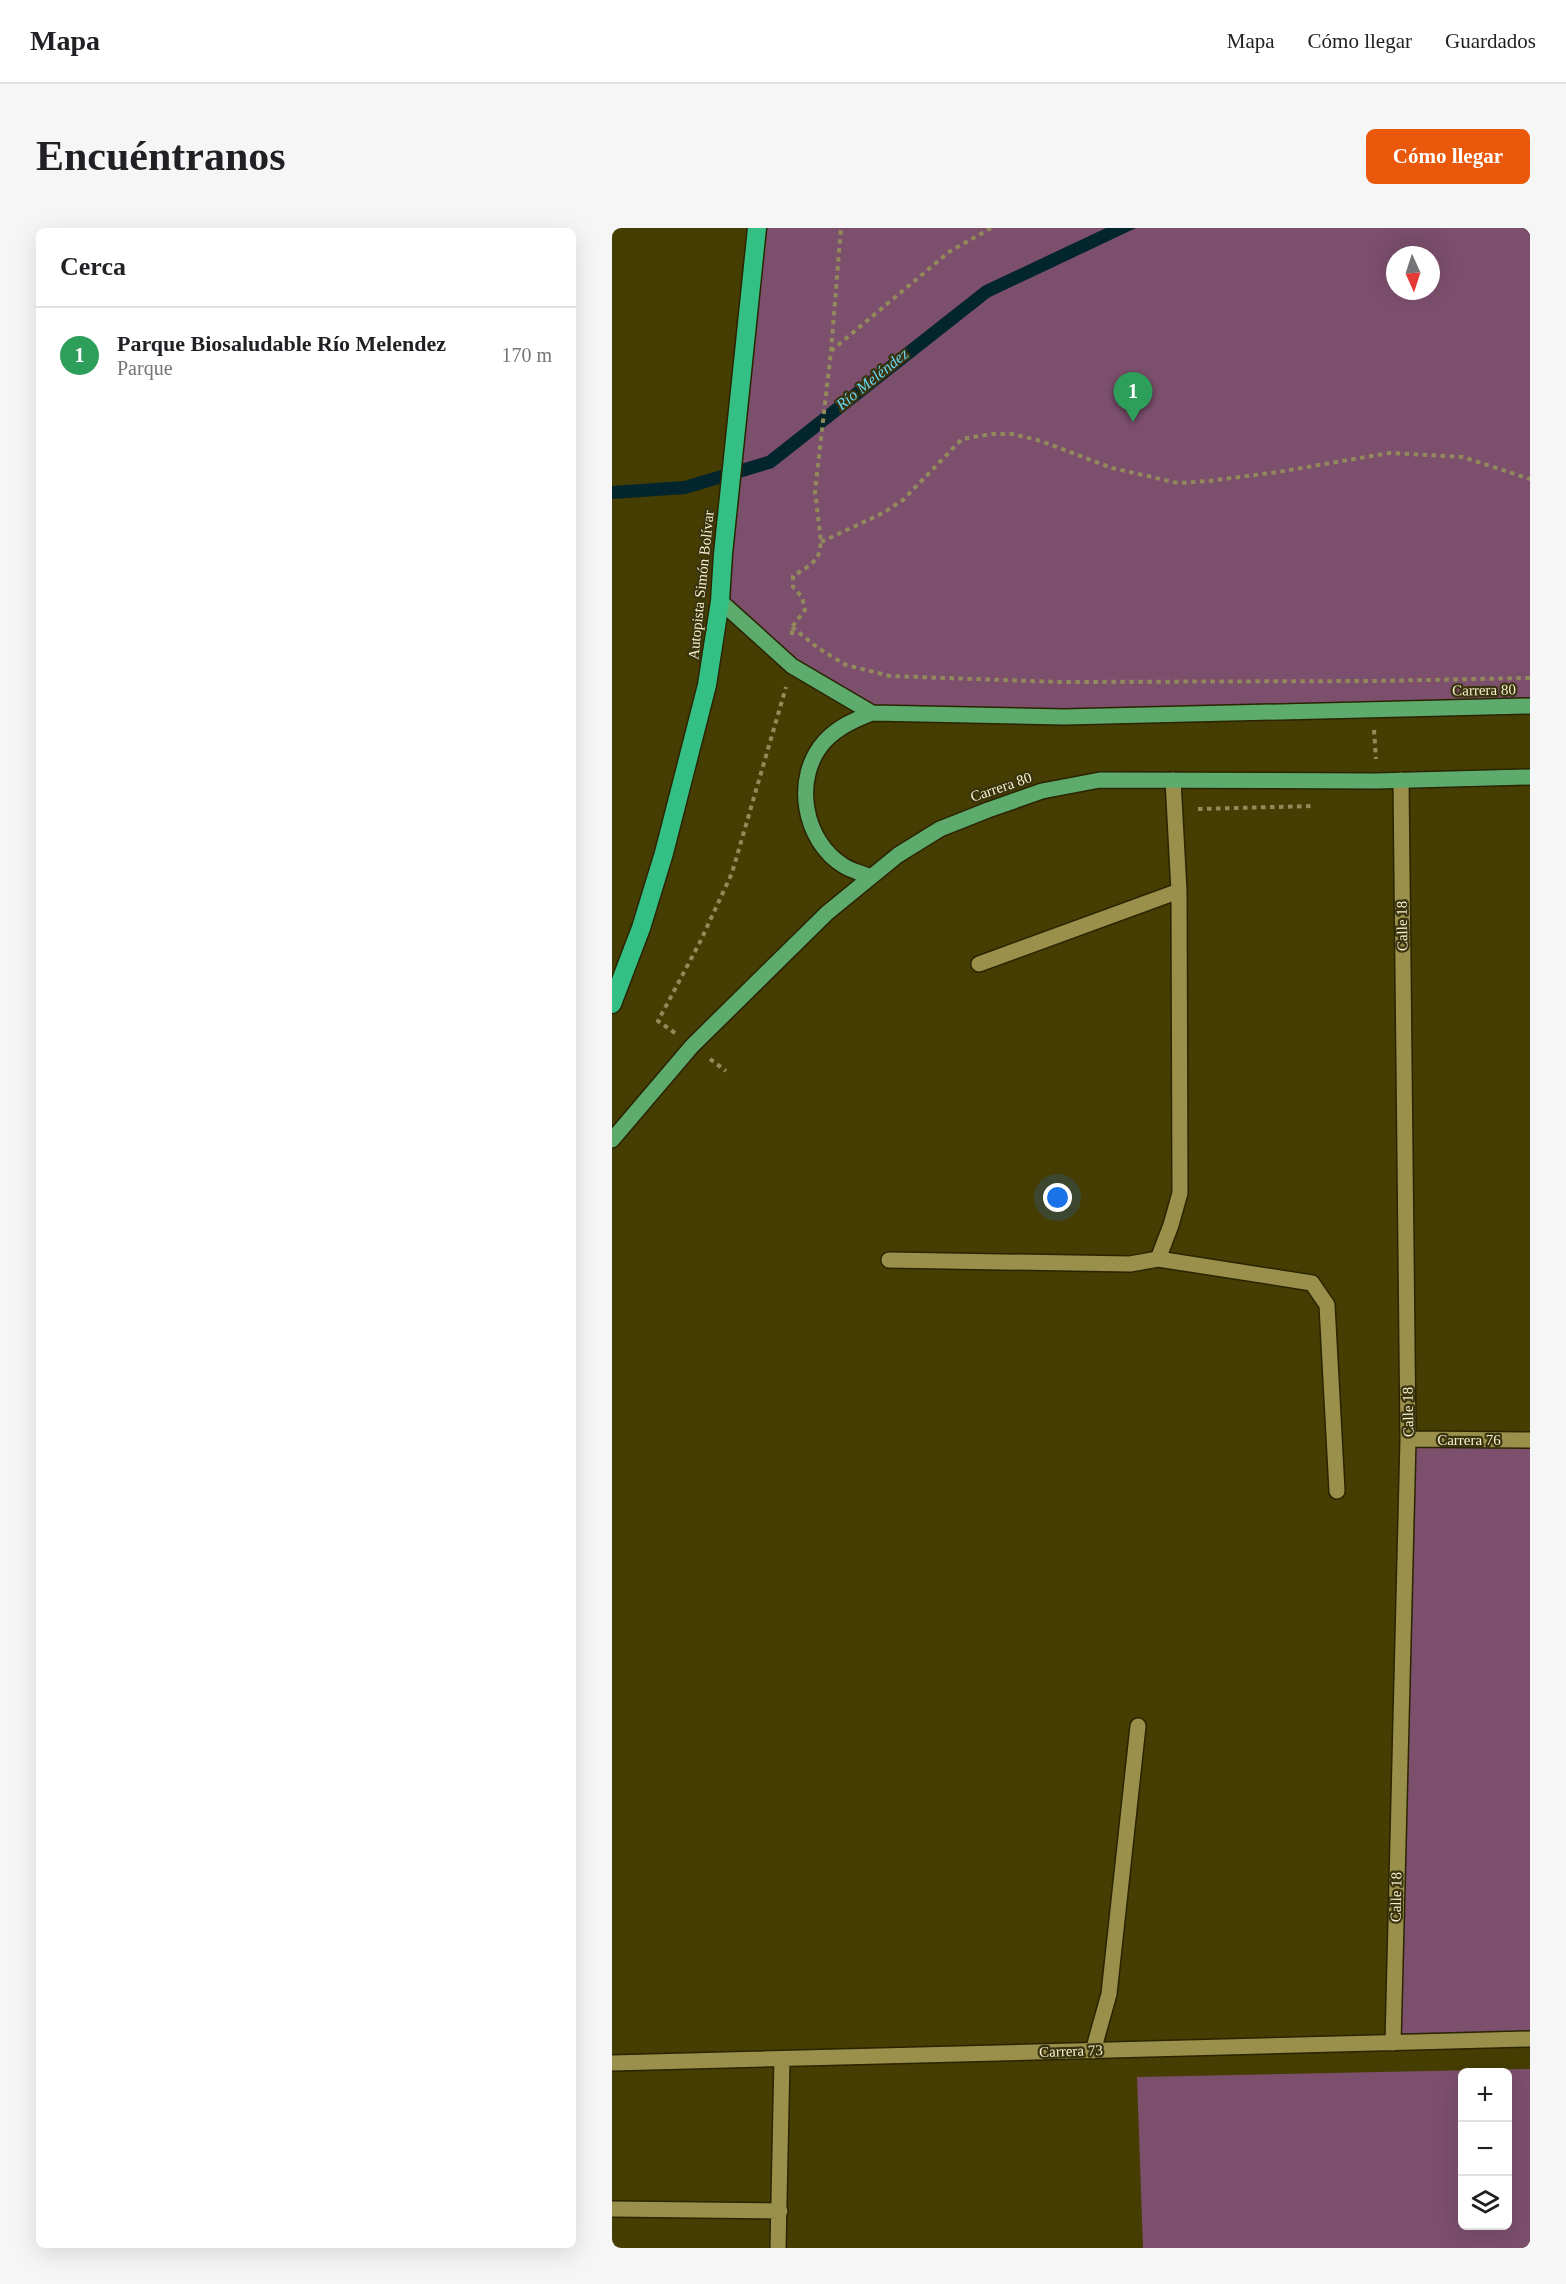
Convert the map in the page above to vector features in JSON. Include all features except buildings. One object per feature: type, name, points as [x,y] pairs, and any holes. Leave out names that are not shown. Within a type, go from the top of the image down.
[{"type":"highway","name":"Autopista Simón Bolívar","points":[[612,1004],[641,928],[664,853],[707,684],[720,601],[757,228]]},
{"type":"main road","name":"Carrera 80","points":[[720,601],[792,666],[872,713],[1064,717],[1530,706]]},
{"type":"main road","points":[[870,877],[844,866],[823,847],[809,822],[805,794],[810,767],[824,742],[845,724],[872,713]]},
{"type":"main road","name":"Carrera 80","points":[[612,1140],[692,1046],[826,913],[898,855],[940,829],[1042,791],[1100,780],[1401,780],[1530,777]]},
{"type":"street","points":[[1158,1258],[1180,1193],[1179,891],[1173,780]]},
{"type":"street","name":"Calle 18","points":[[1393,2043],[1408,1440],[1401,780]]},
{"type":"street","points":[[979,964],[1179,891]]},
{"type":"street","points":[[889,1260],[1130,1264],[1158,1258],[1312,1283],[1327,1305],[1337,1491]]},
{"type":"street","name":"Carrera 76","points":[[1408,1440],[1530,1440]]},
{"type":"street","points":[[1093,2051],[1109,1994],[1138,1726]]},
{"type":"street","name":"Carrera 73","points":[[612,2063],[1530,2039]]},
{"type":"street","points":[[778,2248],[782,2059]]},
{"type":"street","points":[[612,2209],[780,2211]]},
{"type":"path","points":[[726,1071],[658,1020],[700,942],[732,873],[792,666],[792,627],[805,610],[802,597],[793,587],[793,576],[818,557],[821,542],[815,491],[831,351],[841,228]]},
{"type":"path","points":[[831,351],[949,252],[991,228]]},
{"type":"path","points":[[821,542],[883,513],[903,500],[962,439],[992,434],[1012,434],[1041,441],[1112,468],[1178,483],[1278,472],[1390,453],[1463,457],[1530,479]]},
{"type":"path","points":[[792,627],[818,648],[846,665],[890,676],[1059,682],[1530,678]]},
{"type":"path","points":[[1374,730],[1376,762]]},
{"type":"shaded area","points":[[757,228],[1530,228],[1530,706],[872,713],[792,666],[720,601]]},
{"type":"shaded area","points":[[1408,1439],[1530,1440],[1530,2039],[1393,2043]]},
{"type":"shaded area","points":[[1512,2069],[1530,2069],[1530,2248],[1143,2248],[1137,2077],[1458,2070],[1458,2230],[1512,2230]]},
{"type":"water","name":"Río Meléndez","points":[[1106,228],[1136,228],[990,297],[773,468],[686,494],[612,499],[612,486],[684,481],[767,456],[983,286]]},
{"type":"place","name":"Parque Biosaludable Río Melendez","points":[[1133,422]]}]
